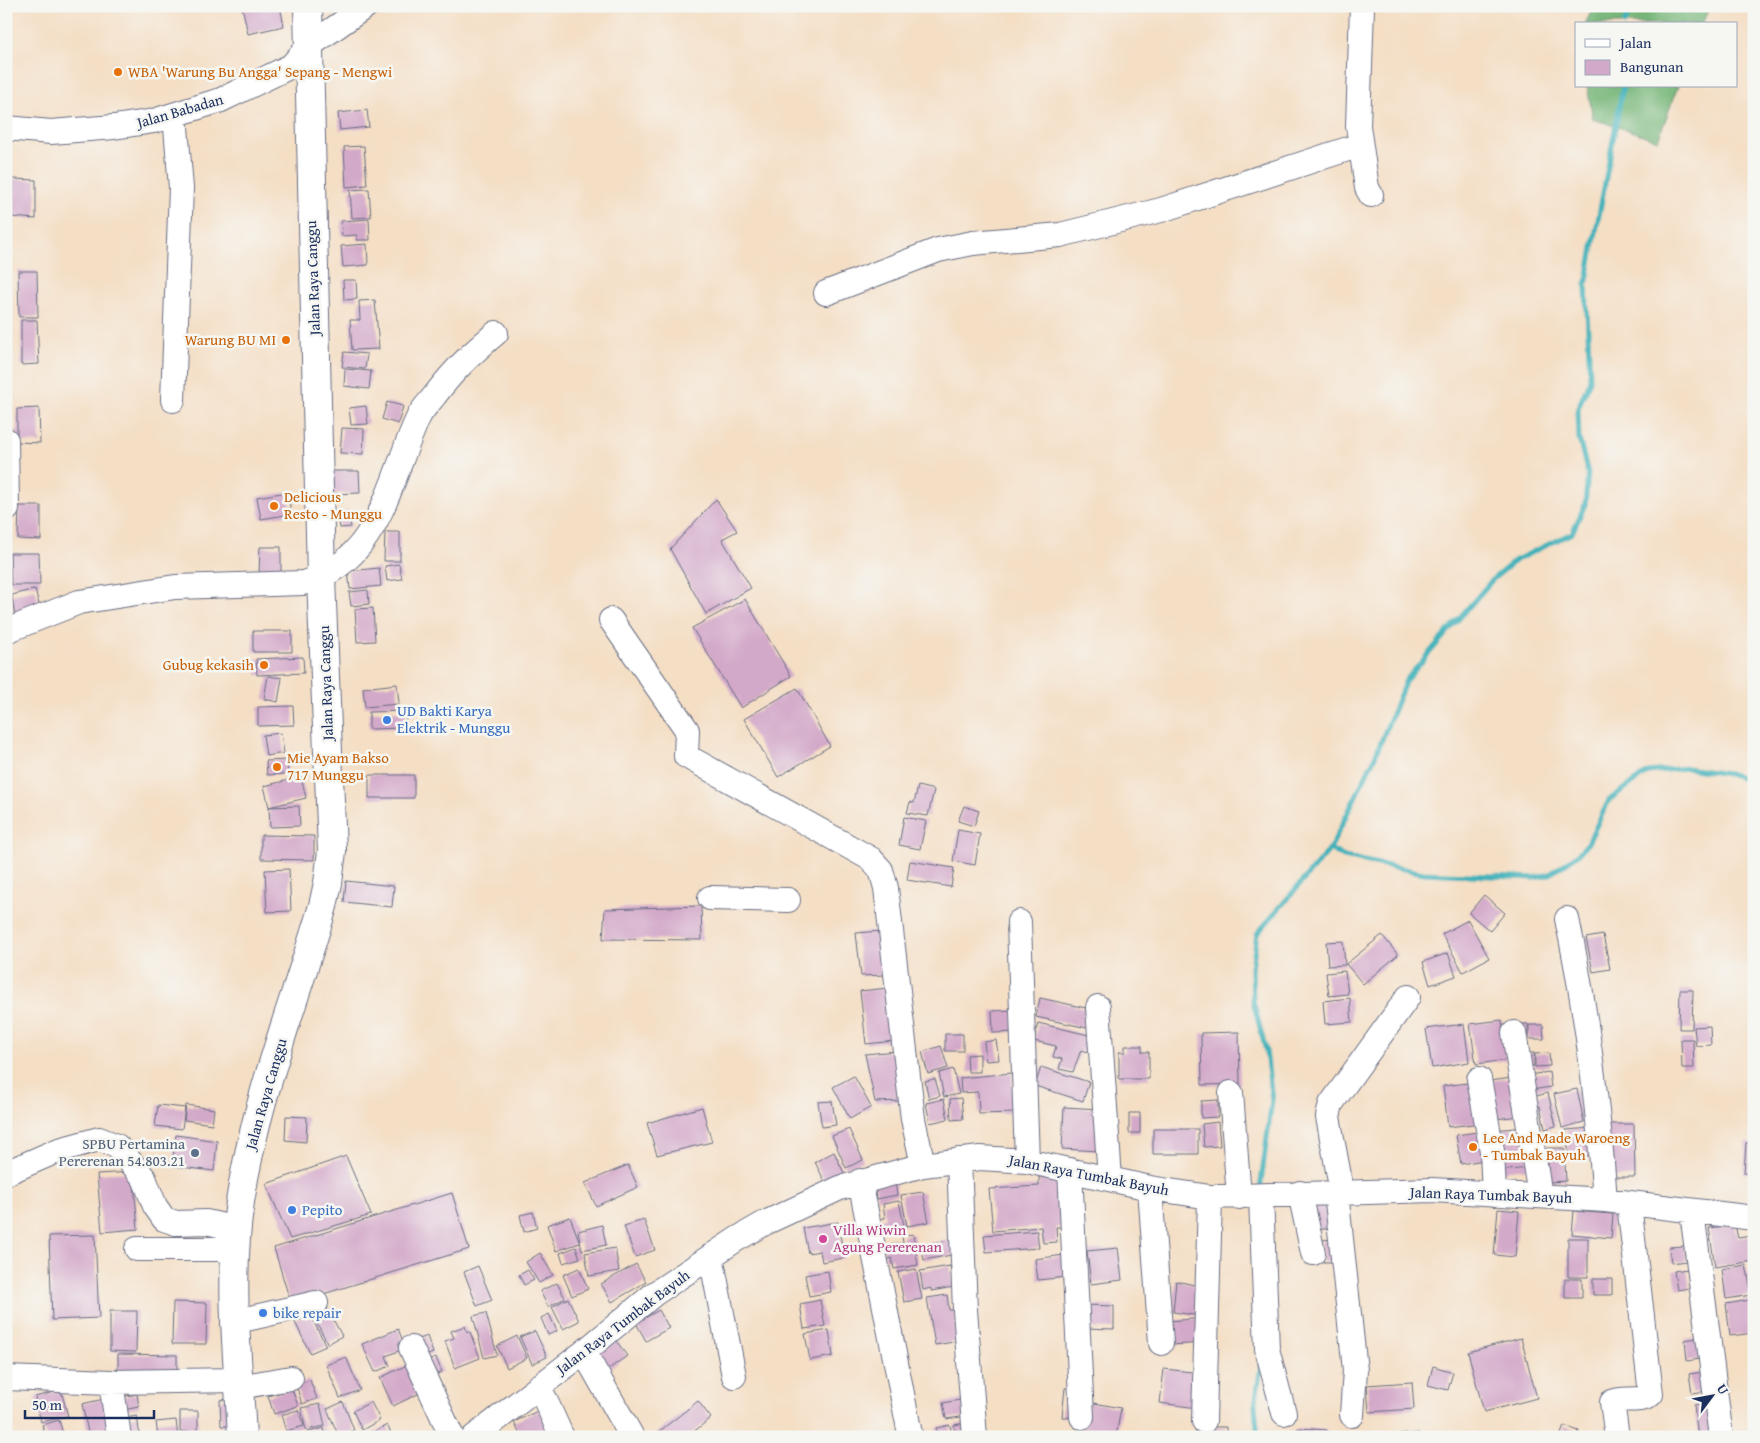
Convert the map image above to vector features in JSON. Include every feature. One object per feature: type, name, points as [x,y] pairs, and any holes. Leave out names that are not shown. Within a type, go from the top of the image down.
[{"type":"main road","name":"Jalan Raya Canggu","points":[[242,1437],[233,1322],[237,1239],[252,1135],[328,883],[332,851],[321,578],[309,130],[308,6]]},
{"type":"street","name":"Jalan Babadan","points":[[6,128],[51,132],[114,127],[154,121],[221,100],[291,66],[309,46],[366,6]]},
{"type":"street","points":[[1362,6],[1358,126],[1367,188],[1371,195]]},
{"type":"street","points":[[173,400],[181,188],[174,115]]},
{"type":"street","points":[[826,293],[938,250],[973,243],[1027,239],[1070,233],[1161,210],[1360,145]]},
{"type":"street","points":[[6,631],[79,602],[175,587],[303,583],[321,578],[357,551],[370,533],[387,497],[420,414],[455,368],[496,333]]},
{"type":"street","points":[[6,440],[7,509]]},
{"type":"street","points":[[611,620],[687,730],[686,756],[871,859],[881,870],[886,888],[913,1119],[923,1165]]},
{"type":"street","points":[[710,898],[788,900]]},
{"type":"street","points":[[1567,919],[1582,988],[1598,1115],[1605,1200]]},
{"type":"street","points":[[1019,922],[1027,1161]]},
{"type":"street","points":[[1352,1415],[1355,1370],[1339,1192],[1328,1117],[1332,1104],[1408,997]]},
{"type":"street","points":[[1098,1007],[1110,1179]]},
{"type":"street","points":[[1514,1033],[1540,1196]]},
{"type":"street","points":[[1479,1079],[1492,1151],[1494,1194]]},
{"type":"street","points":[[1231,1093],[1249,1197],[1267,1349],[1284,1413]]},
{"type":"street","points":[[6,1173],[59,1150],[99,1139],[117,1146],[144,1178],[155,1206],[164,1219],[176,1223],[206,1222],[237,1239]]},
{"type":"street","name":"Jalan Raya Tumbak Bayuh","points":[[484,1433],[539,1386],[584,1352],[654,1294],[765,1223],[860,1181],[923,1165],[989,1158],[1027,1161],[1150,1188],[1210,1197],[1432,1190],[1605,1200],[1754,1218]]},
{"type":"street","points":[[959,1160],[965,1310],[975,1437]]},
{"type":"street","points":[[1070,1170],[1082,1417]]},
{"type":"street","points":[[860,1181],[910,1434]]},
{"type":"street","points":[[1150,1188],[1161,1343]]},
{"type":"street","points":[[1300,1193],[1313,1253]]},
{"type":"street","points":[[1204,1421],[1210,1197]]},
{"type":"street","points":[[1617,1437],[1612,1402],[1643,1398],[1651,1394],[1629,1204]]},
{"type":"street","points":[[1692,1212],[1722,1437]]},
{"type":"street","points":[[137,1249],[237,1239]]},
{"type":"street","points":[[711,1256],[734,1376]]},
{"type":"street","points":[[233,1322],[316,1303]]},
{"type":"street","points":[[411,1348],[452,1437]]},
{"type":"street","points":[[584,1352],[632,1437]]},
{"type":"street","points":[[6,1378],[111,1382],[239,1383],[291,1378]]},
{"type":"street","points":[[111,1382],[119,1437]]},
{"type":"street","points":[[539,1386],[562,1437]]},
{"type":"green space","points":[[1594,6],[1710,6],[1703,22],[1586,22]]},
{"type":"green space","points":[[1587,88],[1677,88],[1658,140],[1593,119]]},
{"type":"building","points":[[242,6],[280,6],[284,26],[248,34]]},
{"type":"building","points":[[367,110],[369,127],[340,130],[338,113]]},
{"type":"building","points":[[364,146],[367,185],[346,187],[344,147]]},
{"type":"building","points":[[13,179],[36,180],[36,219],[11,217]]},
{"type":"building","points":[[369,189],[371,217],[352,218],[350,190]]},
{"type":"building","points":[[369,219],[370,240],[357,240],[357,235],[342,236],[341,221]]},
{"type":"building","points":[[367,244],[368,265],[343,267],[341,246]]},
{"type":"building","points":[[18,271],[37,271],[38,317],[19,317]]},
{"type":"building","points":[[343,280],[356,280],[357,299],[344,300]]},
{"type":"building","points":[[375,300],[379,349],[352,350],[350,320],[360,320],[359,301]]},
{"type":"building","points":[[21,320],[37,320],[39,364],[21,365]]},
{"type":"building","points":[[344,352],[367,354],[365,369],[342,367]]},
{"type":"building","points":[[345,369],[371,371],[369,389],[344,386]]},
{"type":"building","points":[[387,402],[403,406],[398,424],[382,419]]},
{"type":"building","points":[[366,406],[368,424],[351,425],[349,408]]},
{"type":"building","points":[[39,408],[40,443],[17,442],[17,409]]},
{"type":"building","points":[[342,428],[364,429],[363,454],[340,453]]},
{"type":"building","points":[[330,471],[359,471],[360,493],[331,494]]},
{"type":"building","name":"Delicious Resto - Munggu","points":[[288,492],[291,514],[261,519],[257,497]]},
{"type":"building","points":[[716,499],[737,531],[722,539],[751,588],[706,614],[670,549]]},
{"type":"building","points":[[19,506],[41,506],[41,540],[18,539]]},
{"type":"building","points":[[348,511],[351,527],[340,528],[338,513]]},
{"type":"building","points":[[385,532],[400,532],[400,561],[384,561]]},
{"type":"building","points":[[260,547],[281,547],[281,575],[259,575]]},
{"type":"building","points":[[10,553],[39,553],[40,585],[11,585]]},
{"type":"building","points":[[399,564],[402,579],[387,581],[385,566]]},
{"type":"building","points":[[379,568],[381,586],[350,589],[348,571]]},
{"type":"building","points":[[35,589],[41,612],[15,619],[12,595]]},
{"type":"building","points":[[368,590],[369,604],[351,606],[349,592]]},
{"type":"building","points":[[745,599],[791,676],[741,708],[692,628]]},
{"type":"building","points":[[373,608],[375,641],[357,642],[355,609]]},
{"type":"building","points":[[253,631],[292,631],[292,652],[253,652]]},
{"type":"building","points":[[303,657],[304,673],[257,675],[256,659]]},
{"type":"building","points":[[268,676],[282,678],[278,702],[264,699]]},
{"type":"building","points":[[397,684],[399,704],[365,707],[363,688]]},
{"type":"building","points":[[797,688],[830,746],[778,777],[744,719]]},
{"type":"building","points":[[293,706],[294,725],[258,726],[258,707]]},
{"type":"building","name":"UD Bakti Karya Elektrik - Munggu","points":[[405,711],[406,728],[369,729],[369,712]]},
{"type":"building","points":[[281,733],[284,753],[266,756],[263,735]]},
{"type":"building","name":"Mie Ayam Bakso 717 Munggu","points":[[287,760],[288,774],[267,775],[266,761]]},
{"type":"building","points":[[369,775],[414,775],[414,798],[369,798]]},
{"type":"building","points":[[301,777],[306,798],[269,807],[264,786]]},
{"type":"building","points":[[918,786],[934,790],[928,816],[907,813],[910,802],[914,803]]},
{"type":"building","points":[[299,806],[300,826],[270,827],[269,807]]},
{"type":"building","points":[[964,806],[979,811],[974,826],[958,821]]},
{"type":"building","points":[[904,817],[926,821],[920,849],[899,845]]},
{"type":"building","points":[[958,830],[980,834],[975,865],[953,861]]},
{"type":"building","points":[[261,835],[314,836],[314,860],[261,859]]},
{"type":"building","points":[[910,861],[954,868],[951,887],[907,880]]},
{"type":"building","points":[[289,869],[291,911],[267,912],[265,870]]},
{"type":"building","points":[[346,881],[394,886],[392,907],[344,902]]},
{"type":"building","points":[[1484,895],[1505,913],[1490,931],[1469,913]]},
{"type":"building","points":[[701,906],[702,940],[603,939],[605,909]]},
{"type":"building","points":[[1468,920],[1489,958],[1463,972],[1442,934]]},
{"type":"building","points":[[882,931],[885,975],[861,976],[856,933]]},
{"type":"building","points":[[1382,935],[1398,955],[1363,984],[1346,964]]},
{"type":"building","points":[[1603,935],[1610,969],[1593,972],[1586,938]]},
{"type":"building","points":[[1343,941],[1345,965],[1328,966],[1326,942]]},
{"type":"building","points":[[1448,953],[1456,976],[1430,985],[1423,962]]},
{"type":"building","points":[[1345,971],[1348,994],[1329,996],[1326,973]]},
{"type":"building","points":[[888,988],[894,1041],[866,1044],[860,991]]},
{"type":"building","points":[[1680,990],[1693,990],[1692,1029],[1679,1029]]},
{"type":"building","points":[[1040,998],[1095,1010],[1092,1029],[1036,1017]]},
{"type":"building","points":[[1350,998],[1352,1022],[1325,1024],[1323,1001]]},
{"type":"building","points":[[1013,1010],[1014,1032],[993,1033],[992,1011]]},
{"type":"building","points":[[1502,1020],[1507,1060],[1476,1064],[1470,1024]]},
{"type":"building","points":[[1038,1023],[1097,1037],[1093,1053],[1081,1050],[1073,1072],[1059,1069],[1062,1059],[1053,1057],[1056,1046],[1034,1041]]},
{"type":"building","points":[[1464,1024],[1469,1062],[1432,1068],[1426,1029]]},
{"type":"building","points":[[1515,1024],[1528,1024],[1528,1036],[1515,1036]]},
{"type":"building","points":[[1529,1025],[1543,1025],[1544,1039],[1529,1039]]},
{"type":"building","points":[[1710,1026],[1711,1045],[1696,1046],[1694,1027]]},
{"type":"building","points":[[1239,1032],[1240,1084],[1202,1085],[1201,1033]]},
{"type":"building","points":[[945,1034],[963,1034],[963,1051],[945,1051]]},
{"type":"building","points":[[1681,1039],[1693,1039],[1694,1068],[1682,1068]]},
{"type":"building","points":[[996,1040],[999,1060],[986,1061],[984,1042]]},
{"type":"building","points":[[941,1046],[948,1068],[928,1074],[922,1052]]},
{"type":"building","points":[[1125,1046],[1142,1046],[1142,1052],[1149,1052],[1149,1079],[1119,1079],[1119,1052],[1125,1052]]},
{"type":"building","points":[[896,1051],[901,1101],[875,1102],[865,1054]]},
{"type":"building","points":[[1521,1053],[1534,1053],[1534,1066],[1521,1066]]},
{"type":"building","points":[[1549,1053],[1550,1066],[1535,1067],[1535,1054]]},
{"type":"building","points":[[980,1054],[980,1072],[968,1072],[967,1055]]},
{"type":"building","points":[[1041,1067],[1089,1082],[1083,1101],[1035,1086]]},
{"type":"building","points":[[953,1069],[959,1094],[944,1097],[939,1073]]},
{"type":"building","points":[[1549,1072],[1551,1087],[1525,1091],[1522,1076]]},
{"type":"building","points":[[1012,1073],[1014,1113],[979,1114],[978,1092],[961,1093],[960,1078]]},
{"type":"building","points":[[854,1076],[871,1107],[850,1119],[833,1087]]},
{"type":"building","points":[[1512,1078],[1518,1116],[1489,1120],[1483,1082]]},
{"type":"building","points":[[935,1079],[940,1096],[929,1099],[925,1081]]},
{"type":"building","points":[[1476,1082],[1481,1123],[1448,1127],[1443,1086]]},
{"type":"building","points":[[1577,1089],[1584,1122],[1562,1128],[1554,1094]]},
{"type":"building","points":[[1548,1093],[1556,1126],[1545,1129],[1540,1106],[1527,1109],[1525,1099]]},
{"type":"building","points":[[961,1098],[963,1119],[951,1120],[950,1099]]},
{"type":"building","points":[[944,1099],[948,1119],[930,1123],[926,1103]]},
{"type":"building","points":[[1218,1100],[1218,1117],[1201,1118],[1201,1101]]},
{"type":"building","points":[[832,1101],[836,1125],[822,1127],[818,1102]]},
{"type":"building","points":[[158,1105],[185,1108],[182,1129],[155,1126]]},
{"type":"building","points":[[186,1105],[214,1109],[212,1124],[184,1120]]},
{"type":"building","points":[[702,1107],[712,1142],[657,1155],[647,1123]]},
{"type":"building","points":[[1064,1107],[1101,1109],[1099,1151],[1062,1149]]},
{"type":"building","points":[[1129,1113],[1140,1113],[1140,1133],[1129,1133]]},
{"type":"building","points":[[286,1116],[307,1117],[306,1142],[285,1140]]},
{"type":"building","points":[[1218,1122],[1220,1146],[1204,1147],[1202,1124]]},
{"type":"building","points":[[1605,1124],[1634,1124],[1635,1177],[1606,1177]]},
{"type":"building","points":[[1525,1127],[1529,1168],[1498,1171],[1494,1130]]},
{"type":"building","points":[[1591,1128],[1594,1155],[1569,1158],[1566,1130]]},
{"type":"building","points":[[849,1129],[863,1160],[846,1168],[832,1136]]},
{"type":"building","points":[[1153,1129],[1198,1129],[1198,1154],[1153,1154]]},
{"type":"building","name":"Lee And Made Waroeng - Tumbak Bayuh","points":[[1484,1131],[1489,1159],[1461,1164],[1456,1135]]},
{"type":"building","name":"SPBU Pertamina Pererenan 54.803.21","points":[[176,1135],[217,1141],[214,1171],[172,1166]]},
{"type":"building","points":[[1746,1143],[1754,1143],[1754,1174],[1744,1173]]},
{"type":"building","points":[[1547,1148],[1564,1148],[1566,1181],[1549,1182]]},
{"type":"building","points":[[834,1152],[844,1173],[825,1182],[815,1162]]},
{"type":"building","points":[[346,1156],[371,1215],[290,1239],[266,1184]]},
{"type":"building","points":[[628,1165],[638,1187],[596,1206],[585,1183]]},
{"type":"building","points":[[133,1172],[138,1229],[102,1232],[97,1174]]},
{"type":"building","points":[[1065,1175],[1069,1227],[1056,1227],[1057,1242],[1043,1243],[1041,1227],[993,1231],[989,1189],[1039,1186],[1039,1177]]},
{"type":"building","points":[[895,1181],[897,1195],[877,1199],[875,1185]]},
{"type":"building","points":[[923,1192],[929,1222],[907,1226],[901,1195]]},
{"type":"building","points":[[452,1193],[469,1249],[291,1304],[274,1248]]},
{"type":"building","points":[[1331,1198],[1335,1228],[1313,1230],[1310,1200]]},
{"type":"building","points":[[899,1201],[904,1226],[879,1231],[877,1220],[885,1218],[883,1204]]},
{"type":"building","points":[[1498,1209],[1519,1211],[1515,1257],[1494,1255]]},
{"type":"building","points":[[1574,1211],[1613,1214],[1611,1238],[1572,1234]]},
{"type":"building","points":[[533,1212],[537,1228],[524,1232],[520,1215]]},
{"type":"building","points":[[570,1217],[580,1243],[556,1251],[547,1225]]},
{"type":"building","points":[[644,1220],[655,1250],[635,1257],[624,1226]]},
{"type":"building","name":"Villa Wiwin Agung Pererenan","points":[[838,1222],[844,1258],[822,1262],[820,1251],[808,1253],[803,1228]]},
{"type":"building","points":[[602,1225],[606,1245],[582,1250],[578,1231]]},
{"type":"building","points":[[1735,1225],[1738,1238],[1751,1236],[1754,1261],[1715,1267],[1709,1228]]},
{"type":"building","points":[[1037,1231],[1039,1248],[986,1252],[984,1235]]},
{"type":"building","points":[[913,1234],[918,1265],[894,1269],[892,1258],[886,1260],[883,1246],[903,1243],[902,1236]]},
{"type":"building","points":[[95,1235],[99,1318],[52,1320],[49,1236]]},
{"type":"building","points":[[1568,1238],[1588,1238],[1588,1277],[1568,1277]]},
{"type":"building","points":[[955,1239],[957,1254],[924,1260],[921,1245]]},
{"type":"building","points":[[1336,1239],[1337,1262],[1323,1262],[1321,1240]]},
{"type":"building","points":[[1684,1246],[1686,1261],[1671,1263],[1669,1247]]},
{"type":"building","points":[[576,1247],[580,1258],[563,1263],[560,1253]]},
{"type":"building","points":[[615,1248],[619,1271],[589,1276],[585,1253]]},
{"type":"building","points":[[1118,1248],[1122,1280],[1091,1284],[1087,1251]]},
{"type":"building","points":[[540,1253],[553,1275],[539,1283],[526,1262]]},
{"type":"building","points":[[1064,1255],[1067,1277],[1038,1280],[1035,1259]]},
{"type":"building","points":[[636,1264],[646,1282],[612,1302],[601,1284]]},
{"type":"building","points":[[1746,1265],[1752,1295],[1726,1299],[1722,1269]]},
{"type":"building","points":[[478,1266],[492,1300],[477,1306],[464,1272]]},
{"type":"building","points":[[950,1266],[954,1287],[931,1291],[931,1288],[923,1290],[920,1271]]},
{"type":"building","points":[[579,1268],[588,1289],[572,1296],[563,1275]]},
{"type":"building","points":[[916,1269],[922,1299],[904,1302],[898,1272]]},
{"type":"building","points":[[1687,1269],[1690,1288],[1677,1290],[1674,1271]]},
{"type":"building","points":[[528,1270],[534,1280],[524,1285],[519,1275]]},
{"type":"building","points":[[828,1271],[831,1292],[809,1296],[805,1275]]},
{"type":"building","points":[[1565,1279],[1582,1279],[1582,1298],[1565,1298]]},
{"type":"building","points":[[1593,1279],[1612,1279],[1612,1295],[1593,1295]]},
{"type":"building","points":[[1176,1281],[1204,1287],[1201,1316],[1173,1312]]},
{"type":"building","points":[[557,1283],[565,1298],[548,1307],[540,1291]]},
{"type":"building","points":[[947,1295],[949,1310],[955,1310],[960,1341],[935,1345],[927,1298]]},
{"type":"building","points":[[568,1298],[579,1321],[563,1329],[552,1307]]},
{"type":"building","points":[[820,1300],[825,1326],[804,1329],[800,1304]]},
{"type":"building","points":[[1750,1300],[1754,1333],[1730,1336],[1726,1304]]},
{"type":"building","points":[[173,1302],[207,1303],[206,1344],[172,1344]]},
{"type":"building","points":[[1084,1305],[1114,1306],[1114,1329],[1084,1328]]},
{"type":"building","points":[[326,1306],[342,1336],[328,1344],[312,1314]]},
{"type":"building","points":[[659,1310],[669,1328],[646,1341],[636,1323]]},
{"type":"building","points":[[110,1311],[137,1311],[136,1352],[110,1351]]},
{"type":"building","points":[[309,1312],[326,1346],[310,1353],[294,1320]]},
{"type":"building","points":[[486,1313],[497,1355],[484,1358],[473,1316]]},
{"type":"building","points":[[549,1314],[557,1331],[548,1335],[541,1318]]},
{"type":"building","points":[[1205,1318],[1207,1343],[1169,1345],[1167,1321]]},
{"type":"building","points":[[465,1326],[467,1332],[470,1332],[480,1358],[455,1368],[445,1341],[454,1338],[451,1331]]},
{"type":"building","points":[[398,1329],[406,1348],[386,1356],[390,1366],[375,1372],[362,1344]]},
{"type":"building","points":[[829,1330],[833,1356],[810,1360],[805,1334]]},
{"type":"building","points":[[535,1331],[547,1357],[532,1364],[520,1337]]},
{"type":"building","points":[[427,1336],[433,1353],[418,1359],[412,1342]]},
{"type":"building","points":[[517,1336],[527,1358],[507,1368],[497,1346]]},
{"type":"building","points":[[1521,1338],[1537,1398],[1484,1412],[1468,1352]]},
{"type":"building","points":[[1697,1338],[1700,1359],[1687,1361],[1685,1340]]},
{"type":"building","points":[[616,1340],[627,1356],[603,1373],[592,1357]]},
{"type":"building","points":[[118,1354],[177,1355],[177,1376],[118,1375]]},
{"type":"building","points":[[346,1357],[360,1390],[340,1398],[326,1365]]},
{"type":"building","points":[[436,1358],[442,1372],[431,1377],[424,1362]]},
{"type":"building","points":[[409,1364],[422,1392],[393,1406],[380,1378]]},
{"type":"building","points":[[1433,1366],[1453,1372],[1448,1390],[1428,1385]]},
{"type":"building","points":[[1164,1369],[1201,1373],[1197,1408],[1160,1403]]},
{"type":"building","points":[[1704,1372],[1707,1391],[1692,1393],[1689,1374]]},
{"type":"building","points":[[310,1380],[317,1399],[302,1404],[296,1385]]},
{"type":"building","points":[[1412,1382],[1414,1409],[1369,1412],[1367,1385]]},
{"type":"building","points":[[1065,1388],[1079,1389],[1076,1418],[1062,1417]]},
{"type":"building","points":[[292,1389],[298,1406],[274,1414],[268,1396]]},
{"type":"building","points":[[61,1390],[68,1416],[41,1422],[35,1397]]},
{"type":"building","points":[[137,1394],[139,1407],[123,1410],[121,1397]]},
{"type":"building","points":[[108,1398],[117,1437],[89,1437],[82,1404]]},
{"type":"building","points":[[232,1399],[233,1426],[221,1426],[220,1400]]},
{"type":"building","points":[[965,1399],[968,1416],[946,1419],[943,1403]]},
{"type":"building","points":[[698,1401],[711,1418],[687,1437],[652,1437]]},
{"type":"building","points":[[343,1402],[354,1430],[339,1437],[327,1409]]},
{"type":"building","points":[[371,1402],[380,1420],[362,1430],[353,1411]]},
{"type":"building","points":[[1089,1402],[1121,1408],[1116,1437],[1083,1433]]},
{"type":"building","points":[[1710,1403],[1714,1437],[1698,1437],[1694,1405]]},
{"type":"building","points":[[320,1404],[325,1426],[306,1430],[301,1408]]},
{"type":"building","points":[[298,1410],[304,1426],[286,1431],[281,1415]]},
{"type":"building","points":[[540,1410],[550,1433],[540,1437],[521,1437],[514,1422]]},
{"type":"building","points":[[180,1411],[198,1411],[198,1432],[180,1432]]},
{"type":"building","points":[[137,1416],[140,1437],[121,1437],[118,1419]]},
{"type":"building","points":[[59,1420],[64,1437],[46,1437],[42,1425]]},
{"type":"building","points":[[176,1420],[178,1437],[158,1437],[156,1422]]},
{"type":"building","points":[[971,1422],[973,1437],[956,1437],[954,1425]]},
{"type":"building","points":[[387,1425],[393,1437],[365,1437]]},
{"type":"building","points":[[950,1425],[952,1437],[938,1437],[936,1428]]},
{"type":"building","points":[[1564,1426],[1579,1431],[1578,1437],[1560,1437]]},
{"type":"building","points":[[1210,1427],[1226,1427],[1226,1437],[1210,1437]]},
{"type":"building","points":[[324,1428],[326,1437],[309,1437],[308,1432]]},
{"type":"building","points":[[1196,1428],[1208,1430],[1207,1437],[1195,1437]]},
{"type":"building","points":[[1298,1428],[1327,1430],[1326,1437],[1292,1437]]},
{"type":"building","points":[[1419,1433],[1419,1437],[1394,1437],[1394,1435]]},
{"type":"waterway","points":[[1625,22],[1632,6]]},
{"type":"waterway","points":[[1260,1190],[1272,1100],[1266,1051],[1253,1001],[1252,968],[1257,934],[1330,849],[1374,759],[1406,680],[1493,579],[1516,560],[1572,533],[1585,505],[1588,473],[1579,439],[1578,408],[1590,380],[1586,285],[1623,88]]},
{"type":"waterway","points":[[1330,849],[1344,857],[1424,873],[1535,878],[1550,874],[1576,856],[1588,843],[1609,800],[1648,772],[1687,768],[1735,775],[1754,783]]},
{"type":"waterway","points":[[1258,1437],[1255,1406],[1261,1366]]},
{"type":"place","name":"WBA 'Warung Bu Angga' Sepang - Mengwi","points":[[118,72]]},
{"type":"place","name":"Warung BU MI","points":[[286,340]]},
{"type":"place","name":"Delicious Resto - Munggu","points":[[274,506]]},
{"type":"place","name":"Gubug kekasih","points":[[264,665]]},
{"type":"place","name":"UD Bakti Karya Elektrik - Munggu","points":[[387,720]]},
{"type":"place","name":"Mie Ayam Bakso 717 Munggu","points":[[277,767]]},
{"type":"place","name":"Lee And Made Waroeng - Tumbak Bayuh","points":[[1473,1147]]},
{"type":"place","name":"SPBU Pertamina Pererenan 54.803.21","points":[[195,1153]]},
{"type":"place","name":"Pepito","points":[[292,1210]]},
{"type":"place","name":"Villa Wiwin Agung Pererenan","points":[[823,1239]]},
{"type":"place","name":"bike repair","points":[[263,1313]]}]
